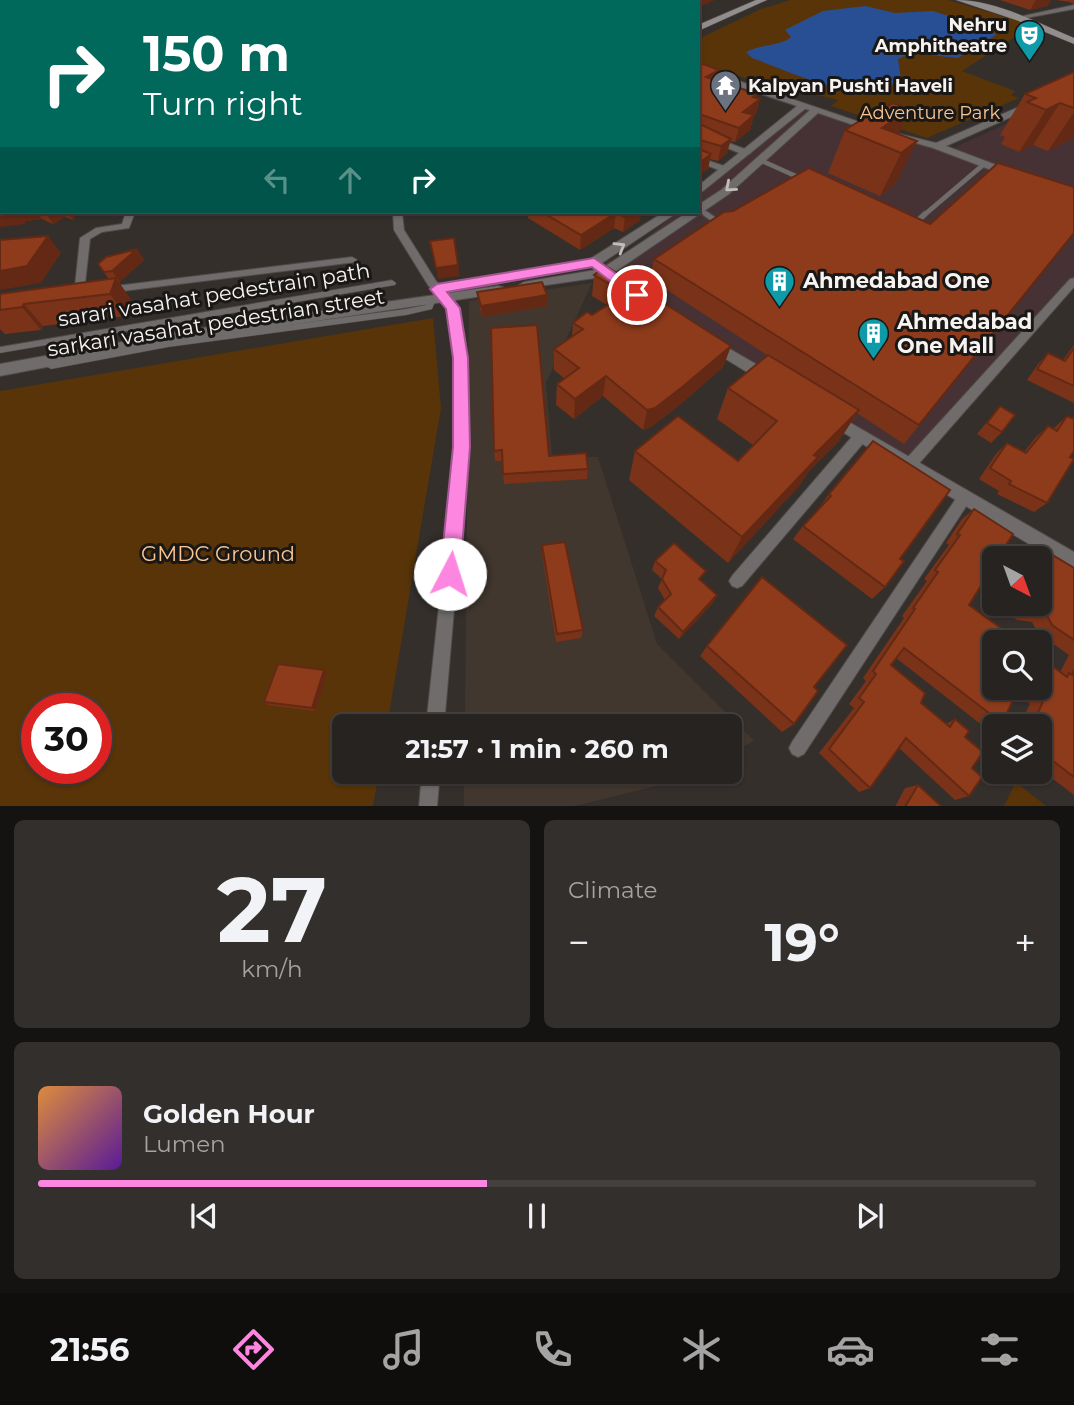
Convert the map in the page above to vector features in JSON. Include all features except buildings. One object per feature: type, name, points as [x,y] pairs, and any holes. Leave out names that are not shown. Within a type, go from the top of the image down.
[{"type":"main road","points":[[700,20],[747,0]]},
{"type":"main road","points":[[700,27],[763,0]]},
{"type":"main road","points":[[960,0],[1074,39]]},
{"type":"main road","points":[[975,0],[1026,16],[1074,39]]},
{"type":"street","points":[[1054,4],[1074,15]]},
{"type":"street","points":[[1026,16],[1067,9]]},
{"type":"street","points":[[700,71],[898,137],[937,146],[982,165],[1023,178]]},
{"type":"street","points":[[937,146],[1074,86]]},
{"type":"street","points":[[700,189],[811,107]]},
{"type":"street","points":[[701,211],[760,160],[811,107]]},
{"type":"street","points":[[700,134],[747,153]]},
{"type":"street","points":[[700,160],[724,169]]},
{"type":"street","points":[[79,293],[85,272],[82,256],[85,238],[99,230],[126,226],[129,214]]},
{"type":"street","points":[[397,214],[399,230],[438,295],[453,308],[459,332],[462,447],[436,714]]},
{"type":"street","points":[[600,267],[669,214]]},
{"type":"street","points":[[0,370],[188,335],[600,267],[696,214]]},
{"type":"street","points":[[66,295],[352,260]]},
{"type":"street","points":[[600,267],[621,284]]},
{"type":"street","points":[[910,464],[1074,281]]},
{"type":"street","name":"sarari vasahat pedestrain path","points":[[0,350],[392,283]]},
{"type":"street","points":[[0,359],[167,329],[438,295]]},
{"type":"street","name":"sarkari vasahat pedestrian street","points":[[0,376],[168,344],[406,312],[429,307],[438,295]]},
{"type":"street","points":[[692,331],[782,387]]},
{"type":"street","points":[[816,408],[1074,562]]},
{"type":"street","points":[[737,581],[861,436]]},
{"type":"street","points":[[798,748],[964,498]]},
{"type":"street","points":[[428,806],[430,784]]},
{"type":"lane","points":[[760,160],[811,183]]},
{"type":"lane","points":[[909,228],[982,165]]},
{"type":"lane","points":[[788,185],[799,178]]},
{"type":"lane","points":[[701,211],[725,226]]},
{"type":"shaded area","points":[[1074,93],[1074,189],[1022,176],[963,154],[955,147]]},
{"type":"shaded area","name":"Ahmedabad One Mall","points":[[807,107],[1074,193],[1074,277],[908,459],[626,292],[599,266],[632,249],[676,214],[700,214],[700,193]]},
{"type":"shaded area","points":[[592,283],[546,383],[552,456],[598,457],[657,644],[727,714],[465,714],[469,301]]},
{"type":"shaded area","points":[[742,729],[754,741],[742,747]]},
{"type":"shaded area","points":[[464,784],[664,784],[575,806],[464,806]]},
{"type":"green space","name":"Adventure Park","points":[[790,0],[948,0],[1016,20],[1046,34],[1018,35],[962,71],[1015,91],[1011,95],[1019,98],[927,138],[831,106],[838,100],[745,78],[700,63],[700,38],[761,9]]},
{"type":"green space","name":"GMDC Ground","points":[[433,318],[441,408],[389,714],[332,714],[332,784],[377,784],[373,806],[0,806],[0,391]]},
{"type":"green space","points":[[1015,784],[1018,784],[1046,806],[1004,806]]},
{"type":"water","points":[[865,6],[895,13],[933,11],[991,29],[996,35],[958,58],[911,53],[898,59],[901,79],[885,87],[866,90],[847,89],[807,79],[752,58],[746,52],[787,40],[791,37],[785,30],[823,11]]},
{"type":"place","name":"Nehru Amphitheatre","points":[[1030,62]]},
{"type":"place","name":"Kalpyan Pushti Haveli","points":[[725,113]]},
{"type":"place","name":"Ahmedabad One","points":[[780,308]]},
{"type":"place","name":"Ahmedabad One Mall","points":[[874,361]]},
{"type":"route","points":[[450,574],[462,447],[461,358],[459,332],[453,308],[437,289],[594,262],[637,295]]}]
